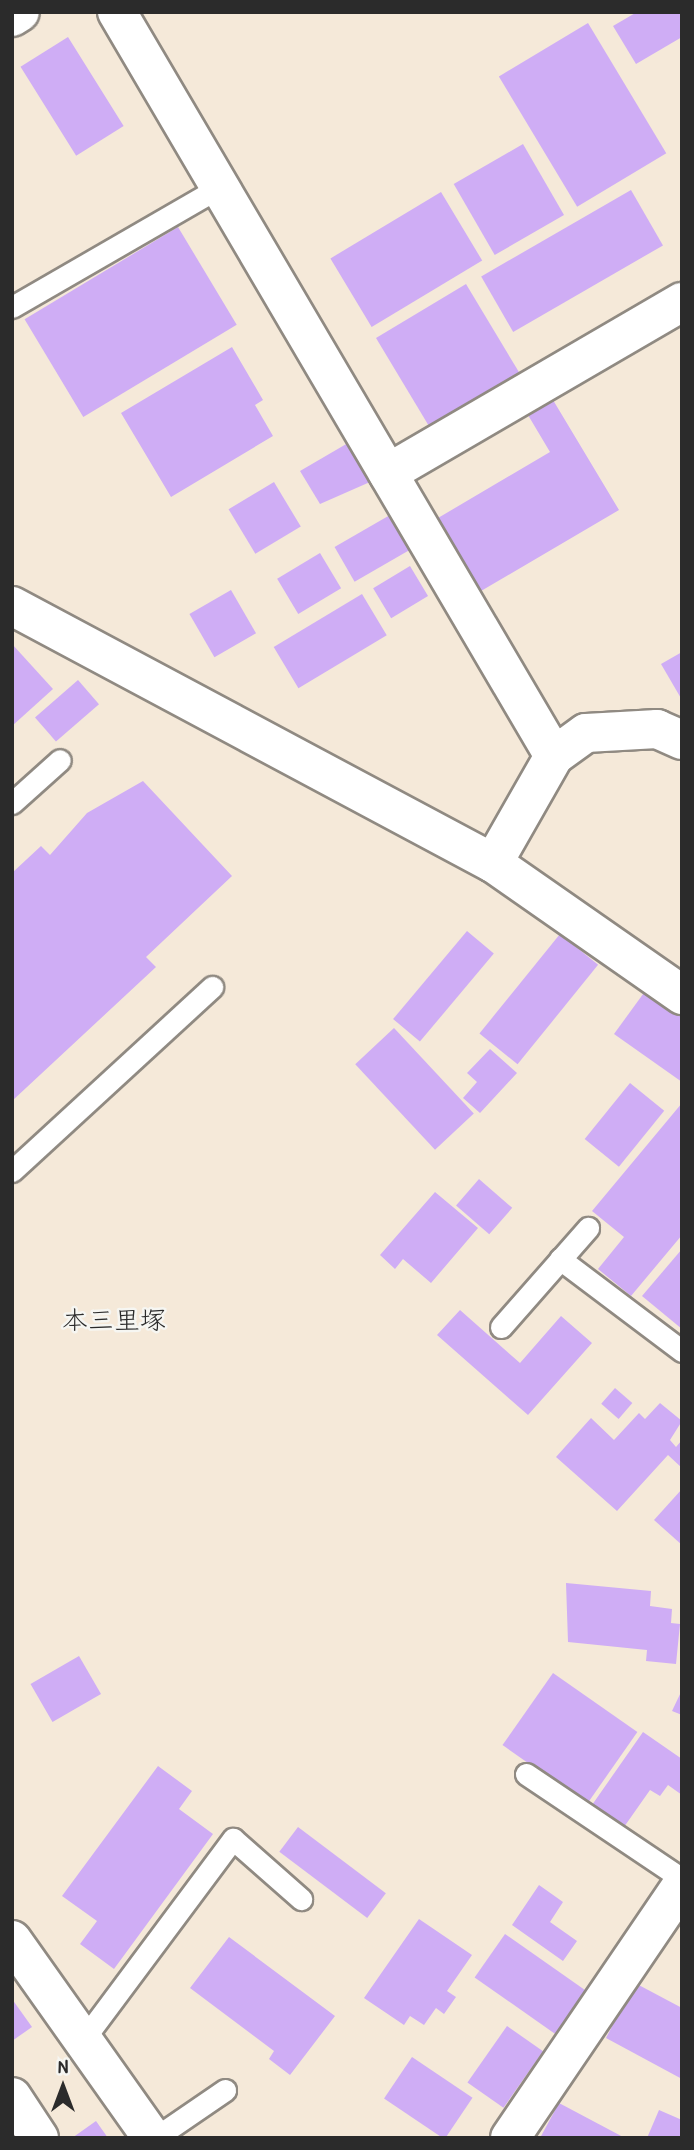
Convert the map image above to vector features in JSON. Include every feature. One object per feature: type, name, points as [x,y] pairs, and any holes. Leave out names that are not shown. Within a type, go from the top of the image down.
[{"type":"street","points":[[12,17],[20,12]]},
{"type":"street","points":[[117,12],[554,756]]},
{"type":"street","points":[[388,473],[682,302]]},
{"type":"street","points":[[12,606],[493,863],[682,995]]},
{"type":"street","points":[[493,863],[554,756],[586,733],[657,729],[682,740]]},
{"type":"street","points":[[510,2138],[682,1885]]},
{"type":"street","points":[[12,1940],[154,2138]]},
{"type":"street","points":[[12,2097],[39,2138]]},
{"type":"lane","points":[[12,307],[220,187]]},
{"type":"lane","points":[[12,803],[60,760]]},
{"type":"lane","points":[[12,1171],[212,987]]},
{"type":"lane","points":[[501,1327],[588,1228]]},
{"type":"lane","points":[[561,1259],[682,1352]]},
{"type":"lane","points":[[526,1774],[682,1879]]},
{"type":"lane","points":[[83,2040],[233,1839],[301,1899]]},
{"type":"lane","points":[[154,2138],[225,2090]]},
{"type":"building","points":[[637,12],[682,12],[682,37],[636,64],[613,26]]},
{"type":"building","points":[[588,23],[666,153],[577,207],[499,77]]},
{"type":"building","points":[[68,37],[124,126],[76,156],[21,67]]},
{"type":"building","points":[[523,144],[564,215],[495,255],[454,184]]},
{"type":"building","points":[[631,190],[663,245],[513,332],[481,276]]},
{"type":"building","points":[[441,192],[482,261],[372,327],[330,258]]},
{"type":"building","points":[[178,227],[237,325],[83,417],[25,319]]},
{"type":"building","points":[[466,284],[519,372],[429,426],[376,338]]},
{"type":"building","points":[[232,347],[263,400],[255,405],[273,436],[171,497],[121,413]]},
{"type":"building","points":[[550,395],[619,510],[481,591],[438,518],[550,452],[525,410]]},
{"type":"building","points":[[348,443],[370,482],[320,504],[300,471]]},
{"type":"building","points":[[274,482],[301,527],[255,554],[229,509]]},
{"type":"building","points":[[390,515],[410,550],[355,582],[335,547]]},
{"type":"building","points":[[320,553],[341,588],[298,614],[277,579]]},
{"type":"building","points":[[410,566],[428,596],[391,618],[373,588]]},
{"type":"building","points":[[231,590],[256,633],[214,657],[189,614]]},
{"type":"building","points":[[362,594],[387,635],[298,688],[274,647]]},
{"type":"building","points":[[12,644],[53,689],[12,726]]},
{"type":"building","points":[[682,652],[682,700],[661,664]]},
{"type":"building","points":[[78,680],[99,704],[56,742],[35,717]]},
{"type":"building","points":[[143,781],[232,876],[146,957],[156,967],[12,1101],[12,873],[41,846],[50,855],[87,813]]},
{"type":"building","points":[[467,931],[494,953],[420,1042],[393,1019]]},
{"type":"building","points":[[560,934],[598,965],[518,1064],[479,1033]]},
{"type":"building","points":[[646,990],[682,1016],[682,1082],[614,1034]]},
{"type":"building","points":[[394,1028],[474,1114],[435,1150],[355,1064]]},
{"type":"building","points":[[490,1049],[517,1073],[480,1113],[463,1098],[477,1082],[467,1073]]},
{"type":"building","points":[[630,1083],[664,1111],[619,1167],[585,1139]]},
{"type":"building","points":[[682,1103],[682,1235],[631,1296],[598,1269],[624,1237],[592,1211]]},
{"type":"building","points":[[479,1179],[512,1208],[489,1234],[456,1205]]},
{"type":"building","points":[[435,1192],[478,1228],[431,1283],[403,1259],[395,1269],[380,1255]]},
{"type":"building","points":[[682,1249],[682,1329],[642,1296]]},
{"type":"building","points":[[460,1310],[520,1363],[561,1316],[592,1343],[528,1415],[437,1335]]},
{"type":"building","points":[[615,1388],[632,1403],[619,1419],[601,1404]]},
{"type":"building","points":[[660,1403],[682,1421],[670,1440],[676,1447],[682,1440],[682,1468],[668,1455],[617,1511],[556,1457],[591,1418],[614,1440],[639,1413],[645,1419]]},
{"type":"building","points":[[682,1489],[682,1545],[654,1520]]},
{"type":"building","points":[[566,1583],[651,1591],[650,1606],[672,1609],[671,1623],[680,1624],[676,1664],[646,1661],[647,1650],[568,1642]]},
{"type":"building","points":[[79,1656],[101,1694],[53,1722],[31,1684]]},
{"type":"building","points":[[553,1673],[637,1732],[587,1804],[503,1745]]},
{"type":"building","points":[[682,1690],[682,1715],[672,1711]]},
{"type":"building","points":[[643,1732],[682,1759],[682,1795],[668,1785],[660,1796],[650,1790],[624,1827],[592,1805]]},
{"type":"building","points":[[158,1766],[192,1791],[179,1809],[213,1834],[114,1969],[80,1944],[97,1921],[62,1896]]},
{"type":"building","points":[[298,1827],[386,1893],[367,1918],[279,1852]]},
{"type":"building","points":[[539,1885],[563,1902],[550,1922],[577,1941],[563,1961],[512,1925]]},
{"type":"building","points":[[419,1919],[472,1955],[447,1991],[456,1997],[444,2014],[436,2008],[424,2025],[410,2016],[404,2025],[364,1998]]},
{"type":"building","points":[[505,1934],[585,1990],[555,2034],[475,1977]]},
{"type":"building","points":[[229,1937],[335,2016],[290,2075],[269,2059],[274,2051],[190,1988]]},
{"type":"building","points":[[635,1983],[682,2008],[682,2079],[606,2038]]},
{"type":"building","points":[[12,1999],[32,2027],[12,2041]]},
{"type":"building","points":[[507,2026],[543,2051],[503,2108],[467,2083]]},
{"type":"building","points":[[412,2057],[473,2098],[445,2138],[384,2098]]},
{"type":"building","points":[[559,2103],[625,2138],[540,2138]]},
{"type":"building","points":[[659,2110],[682,2120],[682,2138],[647,2138]]},
{"type":"building","points":[[96,2121],[108,2138],[72,2138]]},
{"type":"district","name":"本三里塚","points":[[114,1320]]}]
